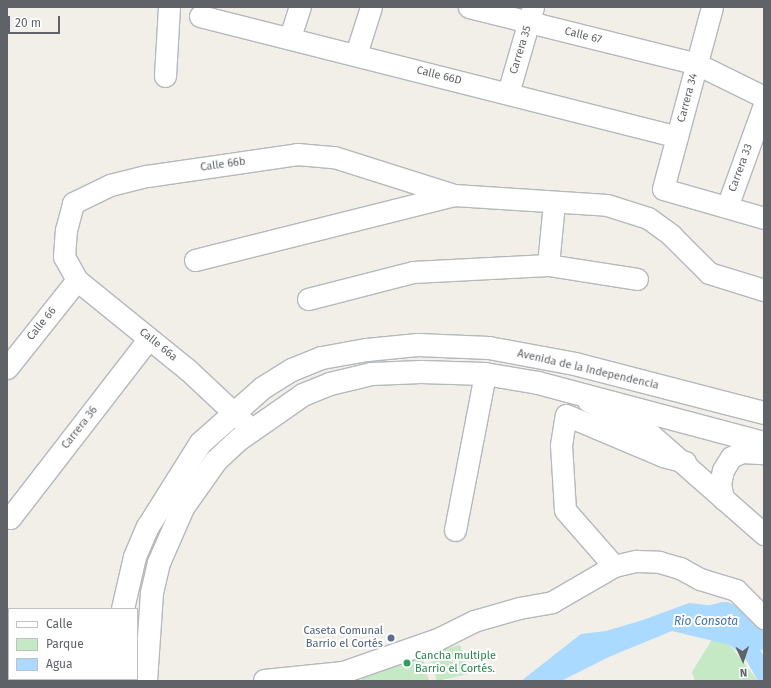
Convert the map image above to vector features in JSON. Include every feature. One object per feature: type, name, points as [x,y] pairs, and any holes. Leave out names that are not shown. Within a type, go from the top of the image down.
[{"type":"main road","name":"Avenida de la Independencia","points":[[123,608],[135,557],[148,527],[164,499],[201,444],[263,388],[292,370],[322,358],[367,350],[418,346],[489,348],[540,357],[764,413]]},
{"type":"main road","points":[[146,681],[152,593],[159,563],[183,508],[216,461],[252,430],[303,395],[330,384],[372,374],[421,372],[485,374],[569,391],[764,443]]},
{"type":"street","points":[[165,76],[169,7]]},
{"type":"street","points":[[290,37],[300,7]]},
{"type":"street","points":[[356,54],[371,7]]},
{"type":"street","name":"Calle 67","points":[[469,7],[531,15],[697,64],[764,97]]},
{"type":"street","name":"Carrera 34","points":[[712,7],[663,189],[727,207]]},
{"type":"street","name":"Carrera 35","points":[[508,93],[531,15]]},
{"type":"street","name":"Calle 66D","points":[[200,16],[290,37],[677,137]]},
{"type":"street","name":"Carrera 33","points":[[727,207],[764,106]]},
{"type":"street","name":"Calle 66b","points":[[77,280],[64,257],[66,230],[73,203],[110,185],[147,176],[297,154],[334,157],[454,195]]},
{"type":"street","points":[[195,260],[454,195],[554,203],[608,205],[648,218],[671,235],[709,273],[764,290]]},
{"type":"street","points":[[548,265],[554,203]]},
{"type":"street","points":[[727,207],[764,218]]},
{"type":"street","points":[[308,299],[413,272],[548,265],[637,279]]},
{"type":"street","name":"Calle 66a","points":[[77,280],[149,338],[235,413]]},
{"type":"street","name":"Calle 66","points":[[7,368],[77,280]]},
{"type":"street","name":"Carrera 36","points":[[10,518],[149,338]]},
{"type":"street","points":[[455,530],[485,374]]},
{"type":"street","points":[[569,391],[650,434],[685,462],[723,499],[764,534]]},
{"type":"street","points":[[235,413],[252,430]]},
{"type":"street","points":[[614,566],[565,510],[561,445],[566,415],[663,456],[685,462]]},
{"type":"street","points":[[723,499],[720,484],[723,470],[731,457],[742,452],[764,453]]},
{"type":"street","points":[[264,680],[343,672],[438,639],[474,622],[519,608],[552,602],[614,566],[644,561],[659,562],[680,568],[700,579],[736,590],[764,618]]},
{"type":"green space","points":[[718,630],[758,681],[695,681],[692,672]]},
{"type":"green space","points":[[460,645],[468,674],[437,681],[429,653]]},
{"type":"green space","name":"Cancha multiple Barrio el Cortés.","points":[[422,654],[429,681],[362,681],[359,671]]},
{"type":"water","name":"Rio Consota","points":[[689,603],[707,605],[731,613],[750,630],[764,657],[764,681],[758,681],[745,658],[730,645],[672,631],[611,656],[561,681],[521,681],[581,634],[606,631],[643,620]]},
{"type":"water","points":[[7,651],[8,680],[7,679]]},
{"type":"water","points":[[8,680],[77,681],[10,681]]},
{"type":"waterway","points":[[711,620],[724,617],[750,630],[764,634]]},
{"type":"place","name":"Caseta Comunal Barrio el Cortés","points":[[391,638]]},
{"type":"place","name":"Cancha multiple Barrio el Cortés.","points":[[407,663]]}]
